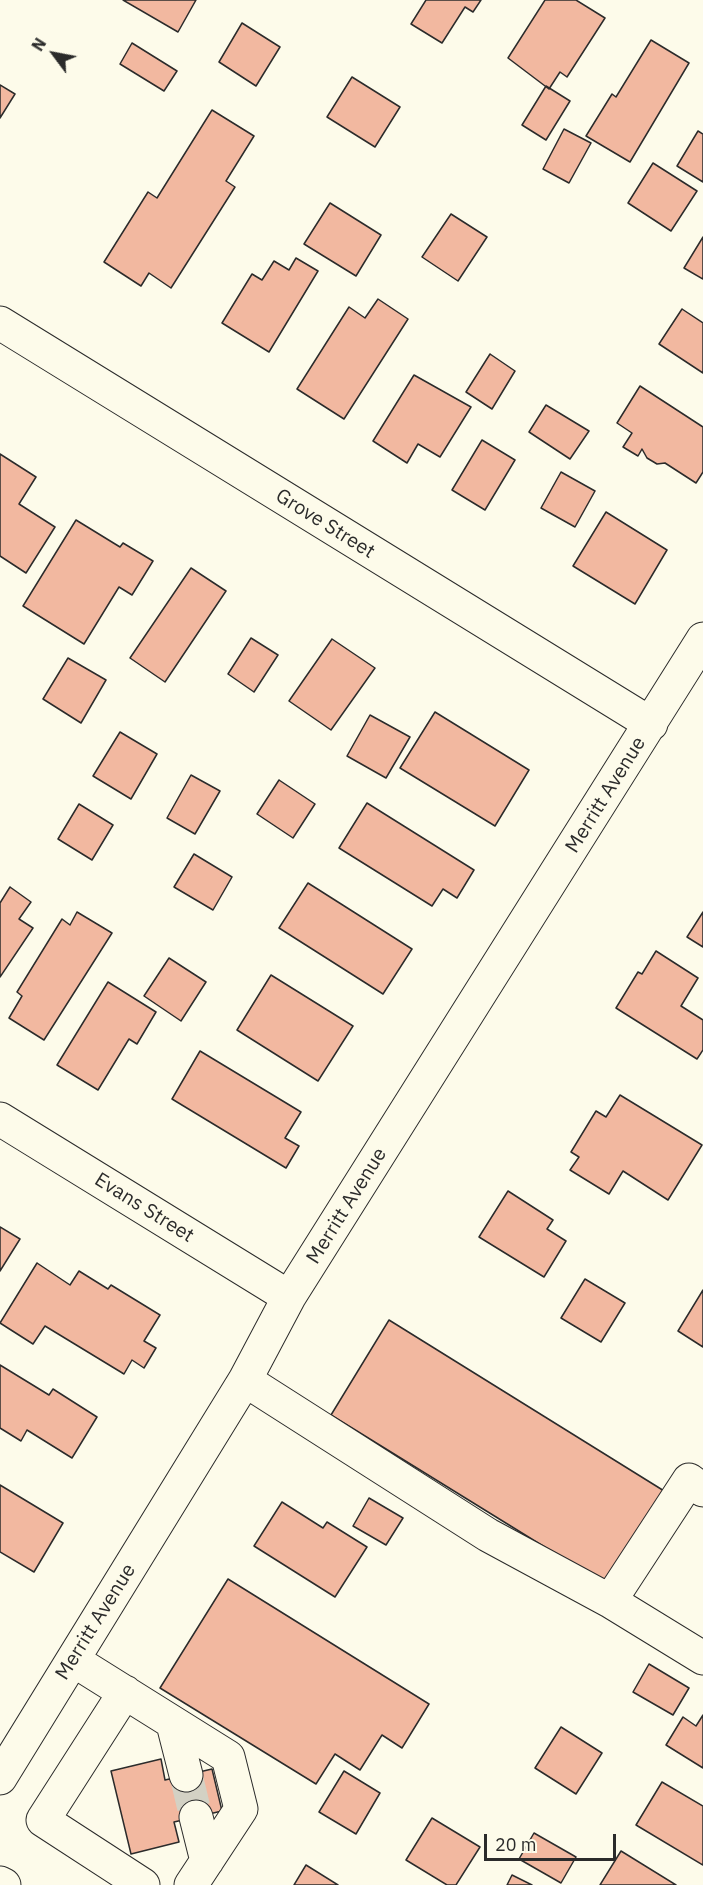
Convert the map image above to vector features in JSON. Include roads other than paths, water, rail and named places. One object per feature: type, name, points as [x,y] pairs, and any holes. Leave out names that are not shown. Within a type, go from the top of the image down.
[{"type":"street","name":"Grove Street","points":[[0,323],[651,724]]},
{"type":"street","name":"Merritt Avenue","points":[[0,1778],[245,1380],[289,1297],[703,639]]},
{"type":"street","name":"Evans Street","points":[[0,1119],[289,1297]]},
{"type":"street","points":[[245,1380],[488,1535],[610,1601],[703,1658]]},
{"type":"street","points":[[610,1601],[689,1480],[703,1490]]},
{"type":"street","points":[[73,1660],[228,1757],[242,1809],[199,1873]]},
{"type":"street","points":[[125,1692],[43,1820],[144,1885]]},
{"type":"street","points":[[173,1724],[186,1775]]},
{"type":"street","points":[[196,1817],[199,1873]]},
{"type":"street","points":[[0,1883],[4,1885]]},
{"type":"tunnel","points":[[186,1775],[196,1817]]}]
